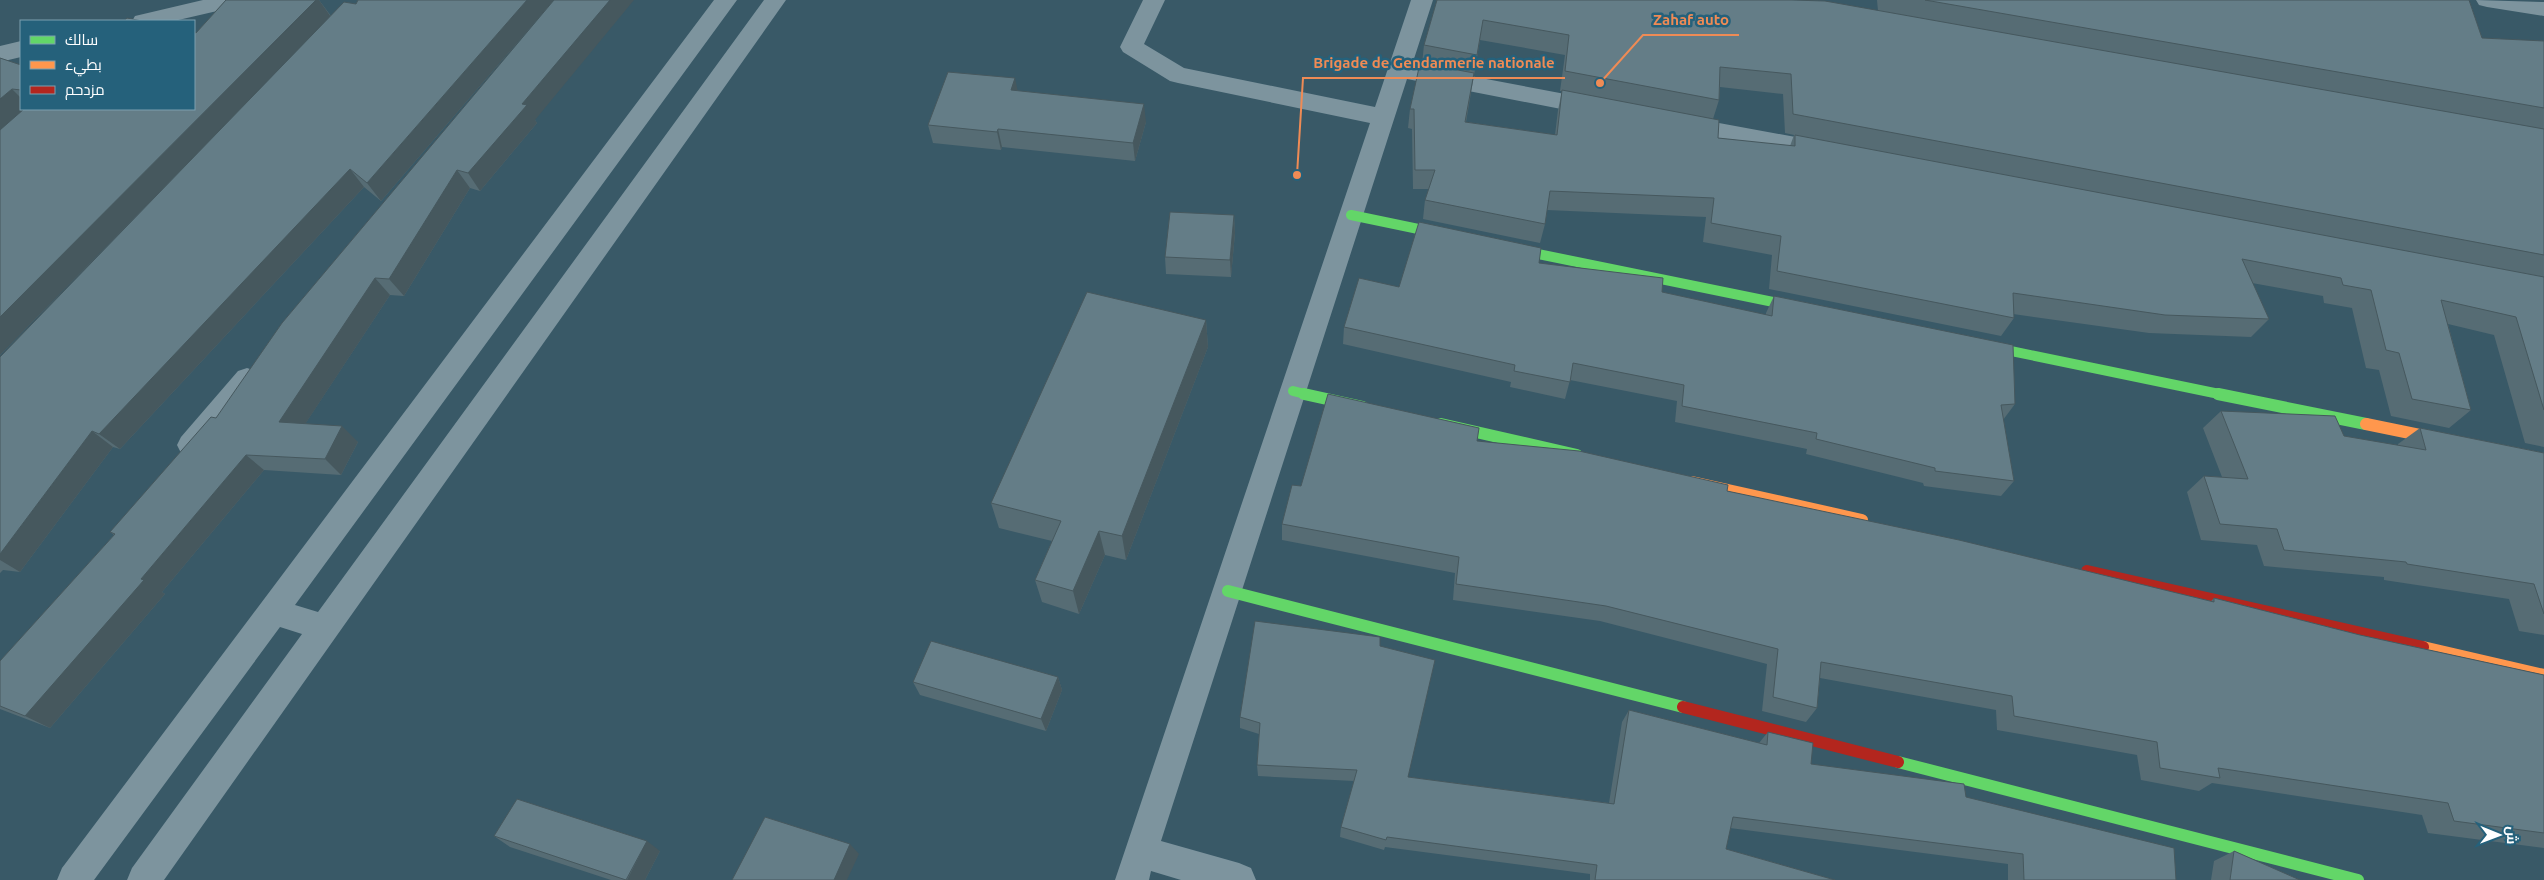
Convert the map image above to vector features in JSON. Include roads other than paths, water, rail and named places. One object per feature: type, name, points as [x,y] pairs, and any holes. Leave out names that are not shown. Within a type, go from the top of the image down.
[{"type":"street","points":[[148,20],[235,0]]},
{"type":"street","points":[[74,880],[726,0]]},
{"type":"street","points":[[144,880],[775,0]]},
{"type":"street","points":[[1154,0],[1131,47],[1178,76],[1383,117]]},
{"type":"street","points":[[1239,880],[1136,866],[1422,0]]},
{"type":"street","points":[[2487,0],[2544,10]]},
{"type":"street","points":[[0,54],[20,49]]},
{"type":"street","points":[[1399,70],[1614,111]]},
{"type":"street","points":[[1663,121],[1849,156]]},
{"type":"street","points":[[1351,215],[1468,239]]},
{"type":"street","points":[[1488,244],[1820,312]]},
{"type":"street","points":[[1967,342],[2456,443]]},
{"type":"street","points":[[174,465],[265,358]]},
{"type":"street","points":[[1293,391],[1370,408]]},
{"type":"street","points":[[1429,422],[1584,457]]},
{"type":"street","points":[[1681,479],[1875,523]]},
{"type":"street","points":[[2078,570],[2544,676]]},
{"type":"street","points":[[1228,591],[2358,880]]},
{"type":"street","points":[[273,611],[324,628]]},
{"type":"place","name":"Zahaf auto","points":[[1600,83]]},
{"type":"place","name":"Brigade de Gendarmerie nationale","points":[[1297,175]]}]
